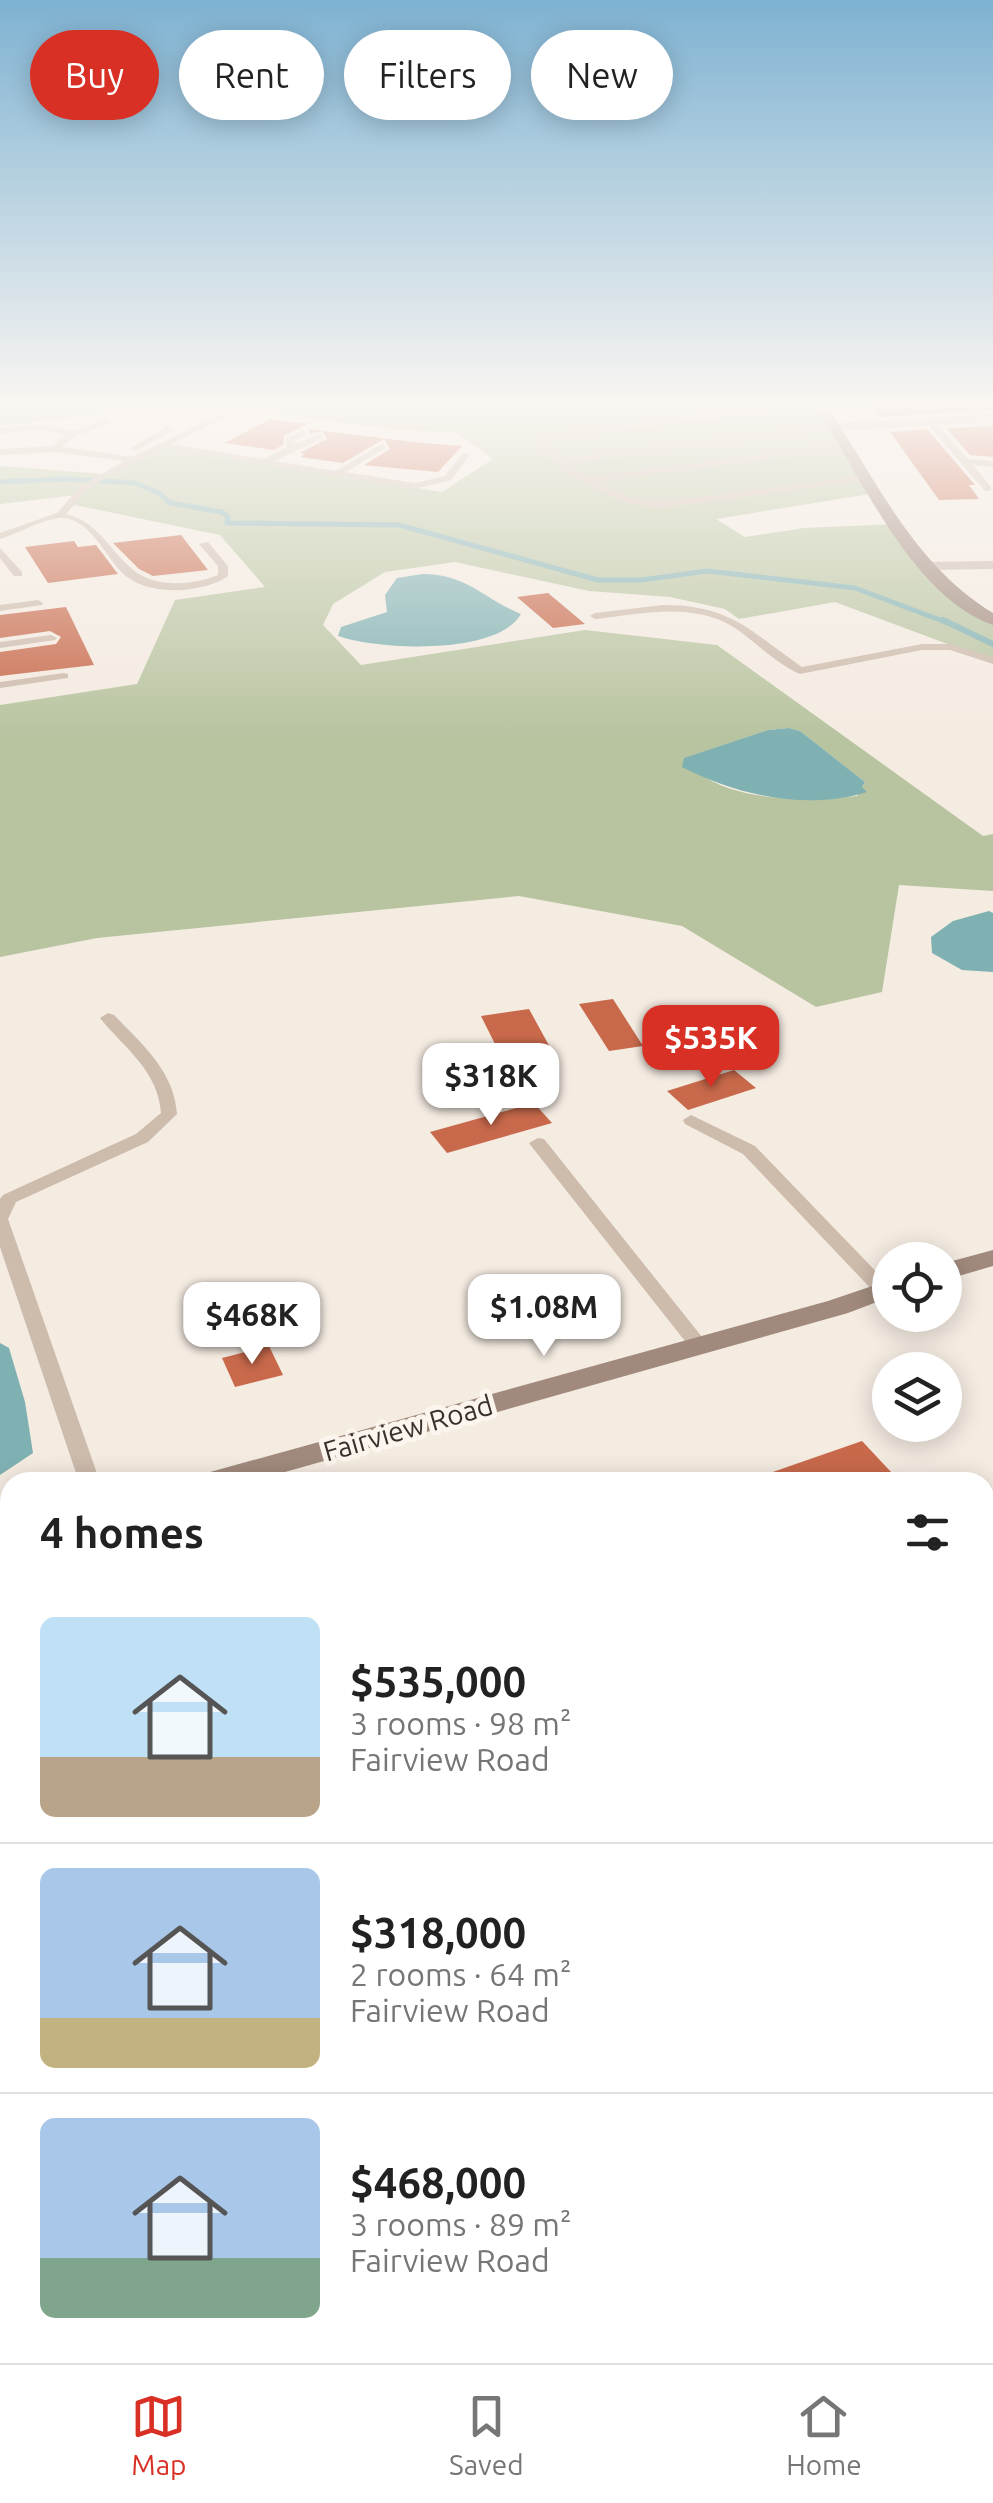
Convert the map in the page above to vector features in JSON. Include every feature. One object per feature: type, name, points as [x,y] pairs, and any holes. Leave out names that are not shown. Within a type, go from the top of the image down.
[{"type":"street","points":[[892,516],[926,566],[961,601],[993,620]]},
{"type":"street","points":[[926,566],[993,565]]},
{"type":"street","points":[[962,1267],[993,1258]]},
{"type":"street","name":"Fairview Road","points":[[281,1472],[872,1294]]},
{"type":"lane","points":[[0,536],[59,516]]},
{"type":"lane","points":[[62,516],[84,520],[124,572],[151,585],[192,586],[223,576],[222,566],[204,544]]},
{"type":"lane","points":[[0,551],[18,574]]},
{"type":"lane","points":[[0,608],[38,603]]},
{"type":"lane","points":[[595,616],[683,609],[706,612],[727,619],[800,671],[922,647],[951,647],[993,661]]},
{"type":"lane","points":[[0,645],[52,638]]},
{"type":"lane","points":[[0,685],[64,676]]},
{"type":"lane","points":[[87,1472],[0,1219],[9,1199],[142,1138],[169,1114],[170,1093],[152,1066],[108,1018]]},
{"type":"lane","points":[[690,1120],[749,1150],[872,1275]]},
{"type":"lane","points":[[538,1143],[699,1346]]},
{"type":"green space","points":[[129,516],[733,516],[716,519],[745,537],[804,528],[897,524],[915,552],[993,620],[993,661],[835,602],[739,619],[725,609],[670,597],[589,591],[455,562],[385,572],[333,604],[323,625],[361,665],[585,630],[717,645],[983,836],[993,834],[993,891],[899,885],[882,992],[816,1007],[682,926],[519,896],[97,938],[0,957],[0,705],[137,684],[175,600],[265,587],[220,535]],"holes":[[[789,728],[800,731],[865,782],[857,796],[764,796],[718,784],[699,773],[685,758],[768,730]]]},
{"type":"water","points":[[423,574],[452,578],[521,614],[508,628],[463,643],[408,646],[338,636],[341,627],[387,612],[385,595],[397,578]]},
{"type":"water","points":[[768,730],[800,731],[865,782],[862,787],[867,792],[820,800],[772,797],[725,785],[682,767],[684,758]]},
{"type":"water","points":[[993,913],[993,972],[962,970],[932,953],[931,937],[953,921]]},
{"type":"water","points":[[0,1343],[9,1348],[25,1402],[33,1453],[0,1472]]},
{"type":"building","points":[[181,535],[208,570],[153,576],[139,569],[113,543]]},
{"type":"building","points":[[74,541],[78,547],[96,545],[118,574],[48,583],[25,547]]},
{"type":"building","points":[[548,593],[585,624],[553,628],[517,597]]},
{"type":"building","points":[[66,607],[94,665],[0,676],[0,652],[56,644],[61,637],[50,631],[0,638],[0,615]]},
{"type":"building","points":[[613,999],[643,1046],[609,1051],[579,1004]]},
{"type":"building","points":[[529,1009],[557,1060],[507,1068],[481,1016]]},
{"type":"building","points":[[734,1070],[756,1088],[688,1110],[667,1091]]},
{"type":"building","points":[[534,1103],[552,1123],[447,1153],[430,1132]]},
{"type":"building","points":[[269,1346],[283,1375],[235,1387],[222,1358]]},
{"type":"building","points":[[862,1441],[891,1472],[773,1472]]},
{"type":"waterway","points":[[227,516],[227,523],[399,525],[598,580],[642,580],[707,571],[855,588],[948,623]]},
{"type":"waterway","points":[[943,620],[993,644]]}]
